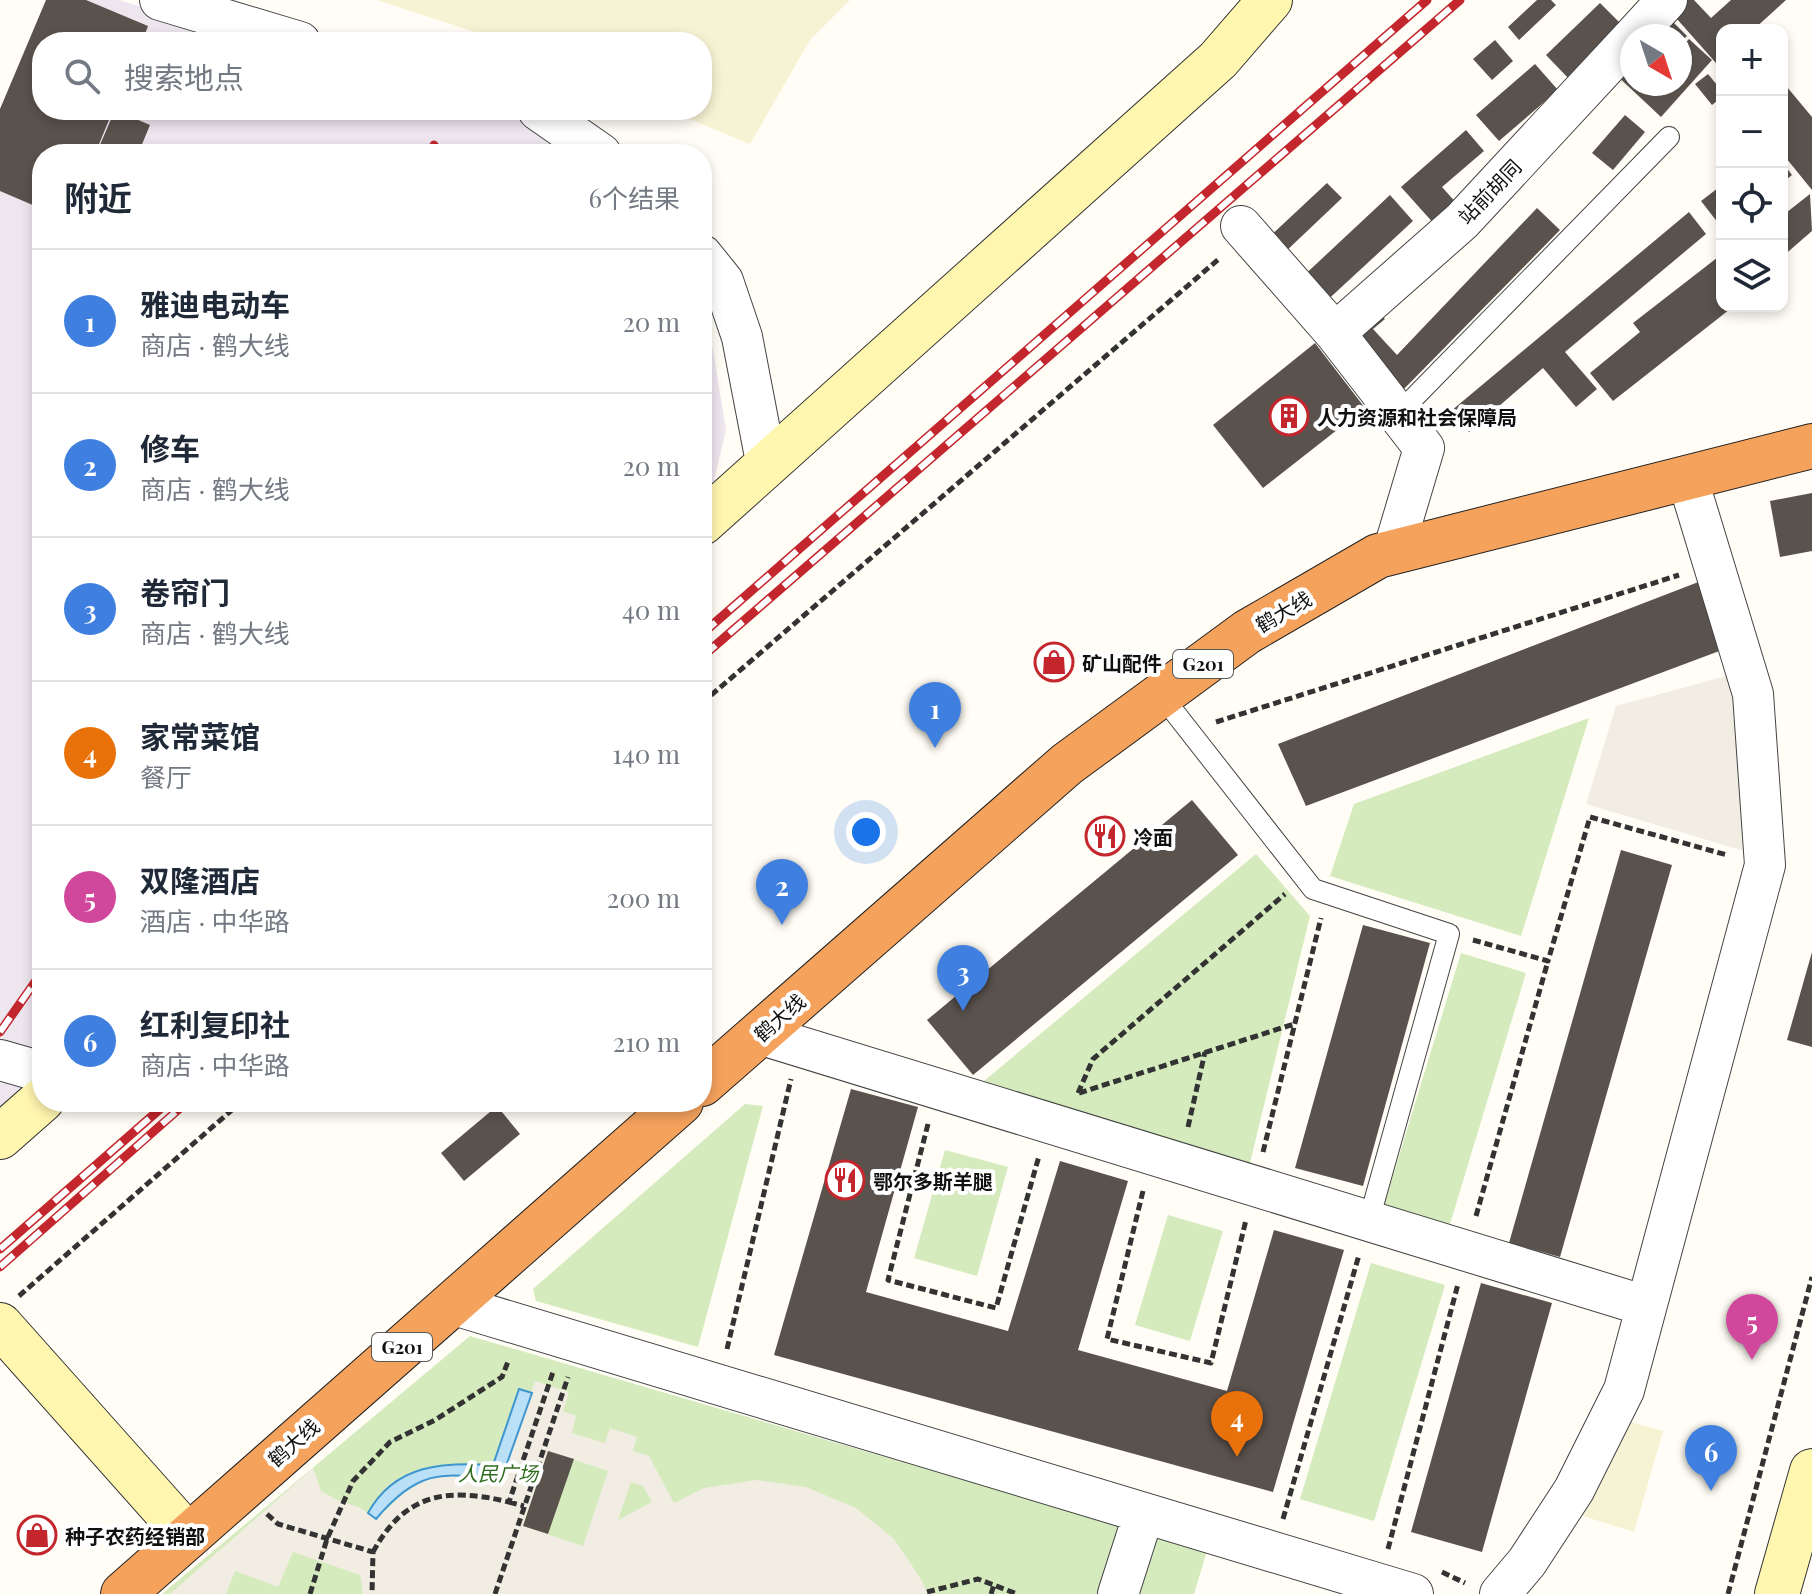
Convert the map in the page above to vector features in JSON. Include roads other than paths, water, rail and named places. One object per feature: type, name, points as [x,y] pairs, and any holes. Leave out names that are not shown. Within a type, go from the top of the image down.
[{"type":"highway","name":"鹤大线","points":[[712,1078],[779,1040],[1067,764],[1247,632],[1378,556],[1812,446]]},
{"type":"highway","name":"鹤大线","points":[[123,1594],[670,1112]]},
{"type":"street","points":[[160,0],[267,32]]},
{"type":"street","points":[[712,514],[1218,60],[1270,0]]},
{"type":"street","name":"站前胡同","points":[[1645,24],[1667,0]]},
{"type":"street","name":"站前胡同","points":[[1335,333],[1462,221],[1620,51]]},
{"type":"street","points":[[552,120],[587,144]]},
{"type":"street","points":[[1244,230],[1335,333],[1424,448],[1393,552]]},
{"type":"street","points":[[712,267],[723,281],[742,337],[767,467]]},
{"type":"street","points":[[1500,1594],[1527,1562],[1574,1490],[1624,1390],[1765,865],[1753,694],[1687,477]]},
{"type":"street","points":[[779,1040],[1646,1306]]},
{"type":"street","points":[[0,1060],[32,1069]]},
{"type":"street","points":[[0,1137],[32,1109]]},
{"type":"street","points":[[451,1304],[1413,1594]]},
{"type":"street","points":[[6,1313],[188,1536]]},
{"type":"street","points":[[1777,1594],[1812,1471]]},
{"type":"street","points":[[1118,1594],[1144,1513]]},
{"type":"lane","points":[[1398,414],[1669,137]]},
{"type":"lane","points":[[1161,695],[1313,889],[1449,934],[1369,1220]]},
{"type":"water","points":[[519,1389],[532,1393],[500,1483],[462,1476],[431,1478],[404,1492],[376,1519],[368,1513],[392,1484],[406,1475],[456,1464],[493,1465]]},
{"type":"railway","points":[[712,625],[1427,0]]},
{"type":"railway","points":[[712,648],[1460,0]]},
{"type":"railway","points":[[0,1032],[32,986]]},
{"type":"railway","points":[[0,1249],[157,1112]]},
{"type":"railway","points":[[0,1267],[176,1112]]},
{"type":"place","name":"人力资源和社会保障局","points":[[1289,416]]},
{"type":"place","name":"矿山配件","points":[[1054,662]]},
{"type":"place","name":"雅迪电动车","points":[[935,748]]},
{"type":"place","name":"冷面","points":[[1105,836]]},
{"type":"place","name":"修车","points":[[782,925]]},
{"type":"place","name":"卷帘门","points":[[963,1011]]},
{"type":"place","name":"鄂尔多斯羊腿","points":[[845,1180]]},
{"type":"place","name":"双隆酒店","points":[[1752,1360]]},
{"type":"place","name":"家常菜馆","points":[[1237,1457]]},
{"type":"place","name":"红利复印社","points":[[1711,1491]]},
{"type":"place","name":"种子农药经销部","points":[[37,1535]]},
{"type":"park label","name":"人民广场","points":[[498,1472]]}]
